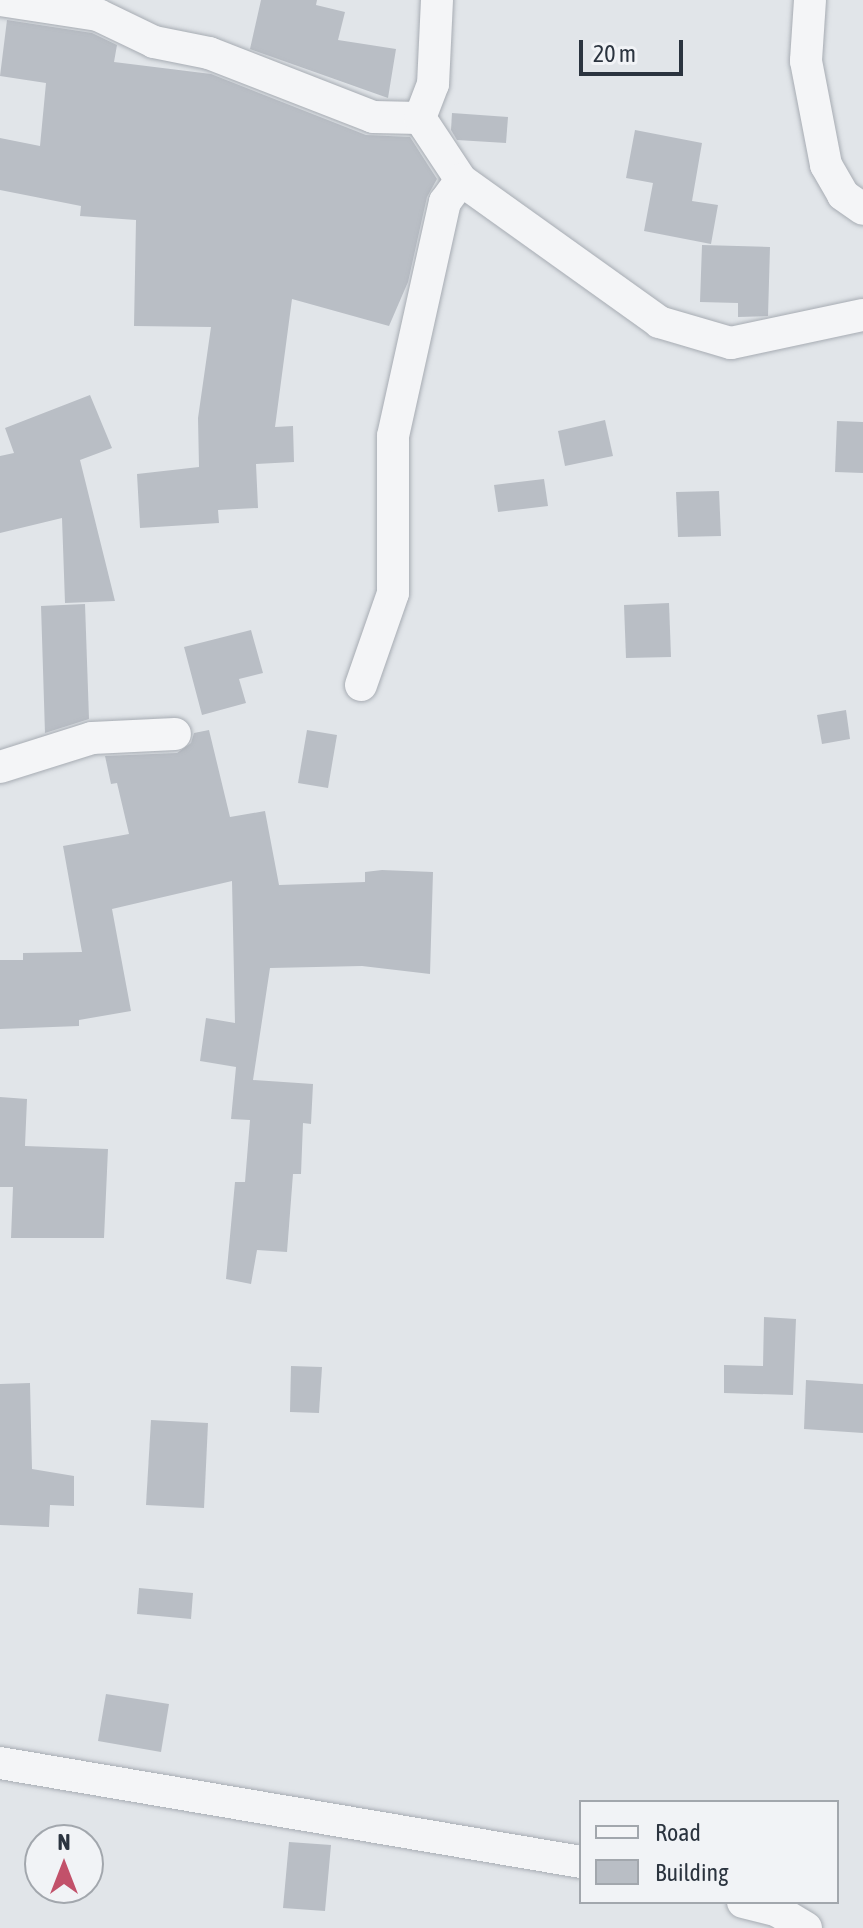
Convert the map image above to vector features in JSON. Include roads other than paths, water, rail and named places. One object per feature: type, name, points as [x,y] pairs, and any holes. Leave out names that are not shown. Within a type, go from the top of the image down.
[{"type":"street","points":[[0,0],[98,15],[154,42],[209,53],[373,117],[420,118]]},
{"type":"street","points":[[420,118],[433,84],[437,0]]},
{"type":"street","points":[[810,0],[806,61],[826,165],[843,195],[863,209]]},
{"type":"street","points":[[420,118],[461,180],[659,322],[731,343],[863,315]]},
{"type":"street","points":[[361,685],[393,593],[393,436],[445,202],[461,180]]},
{"type":"street","points":[[0,767],[92,738],[175,734]]},
{"type":"street","points":[[0,1763],[579,1862]]},
{"type":"street","points":[[751,1904],[776,1910],[806,1928]]}]
